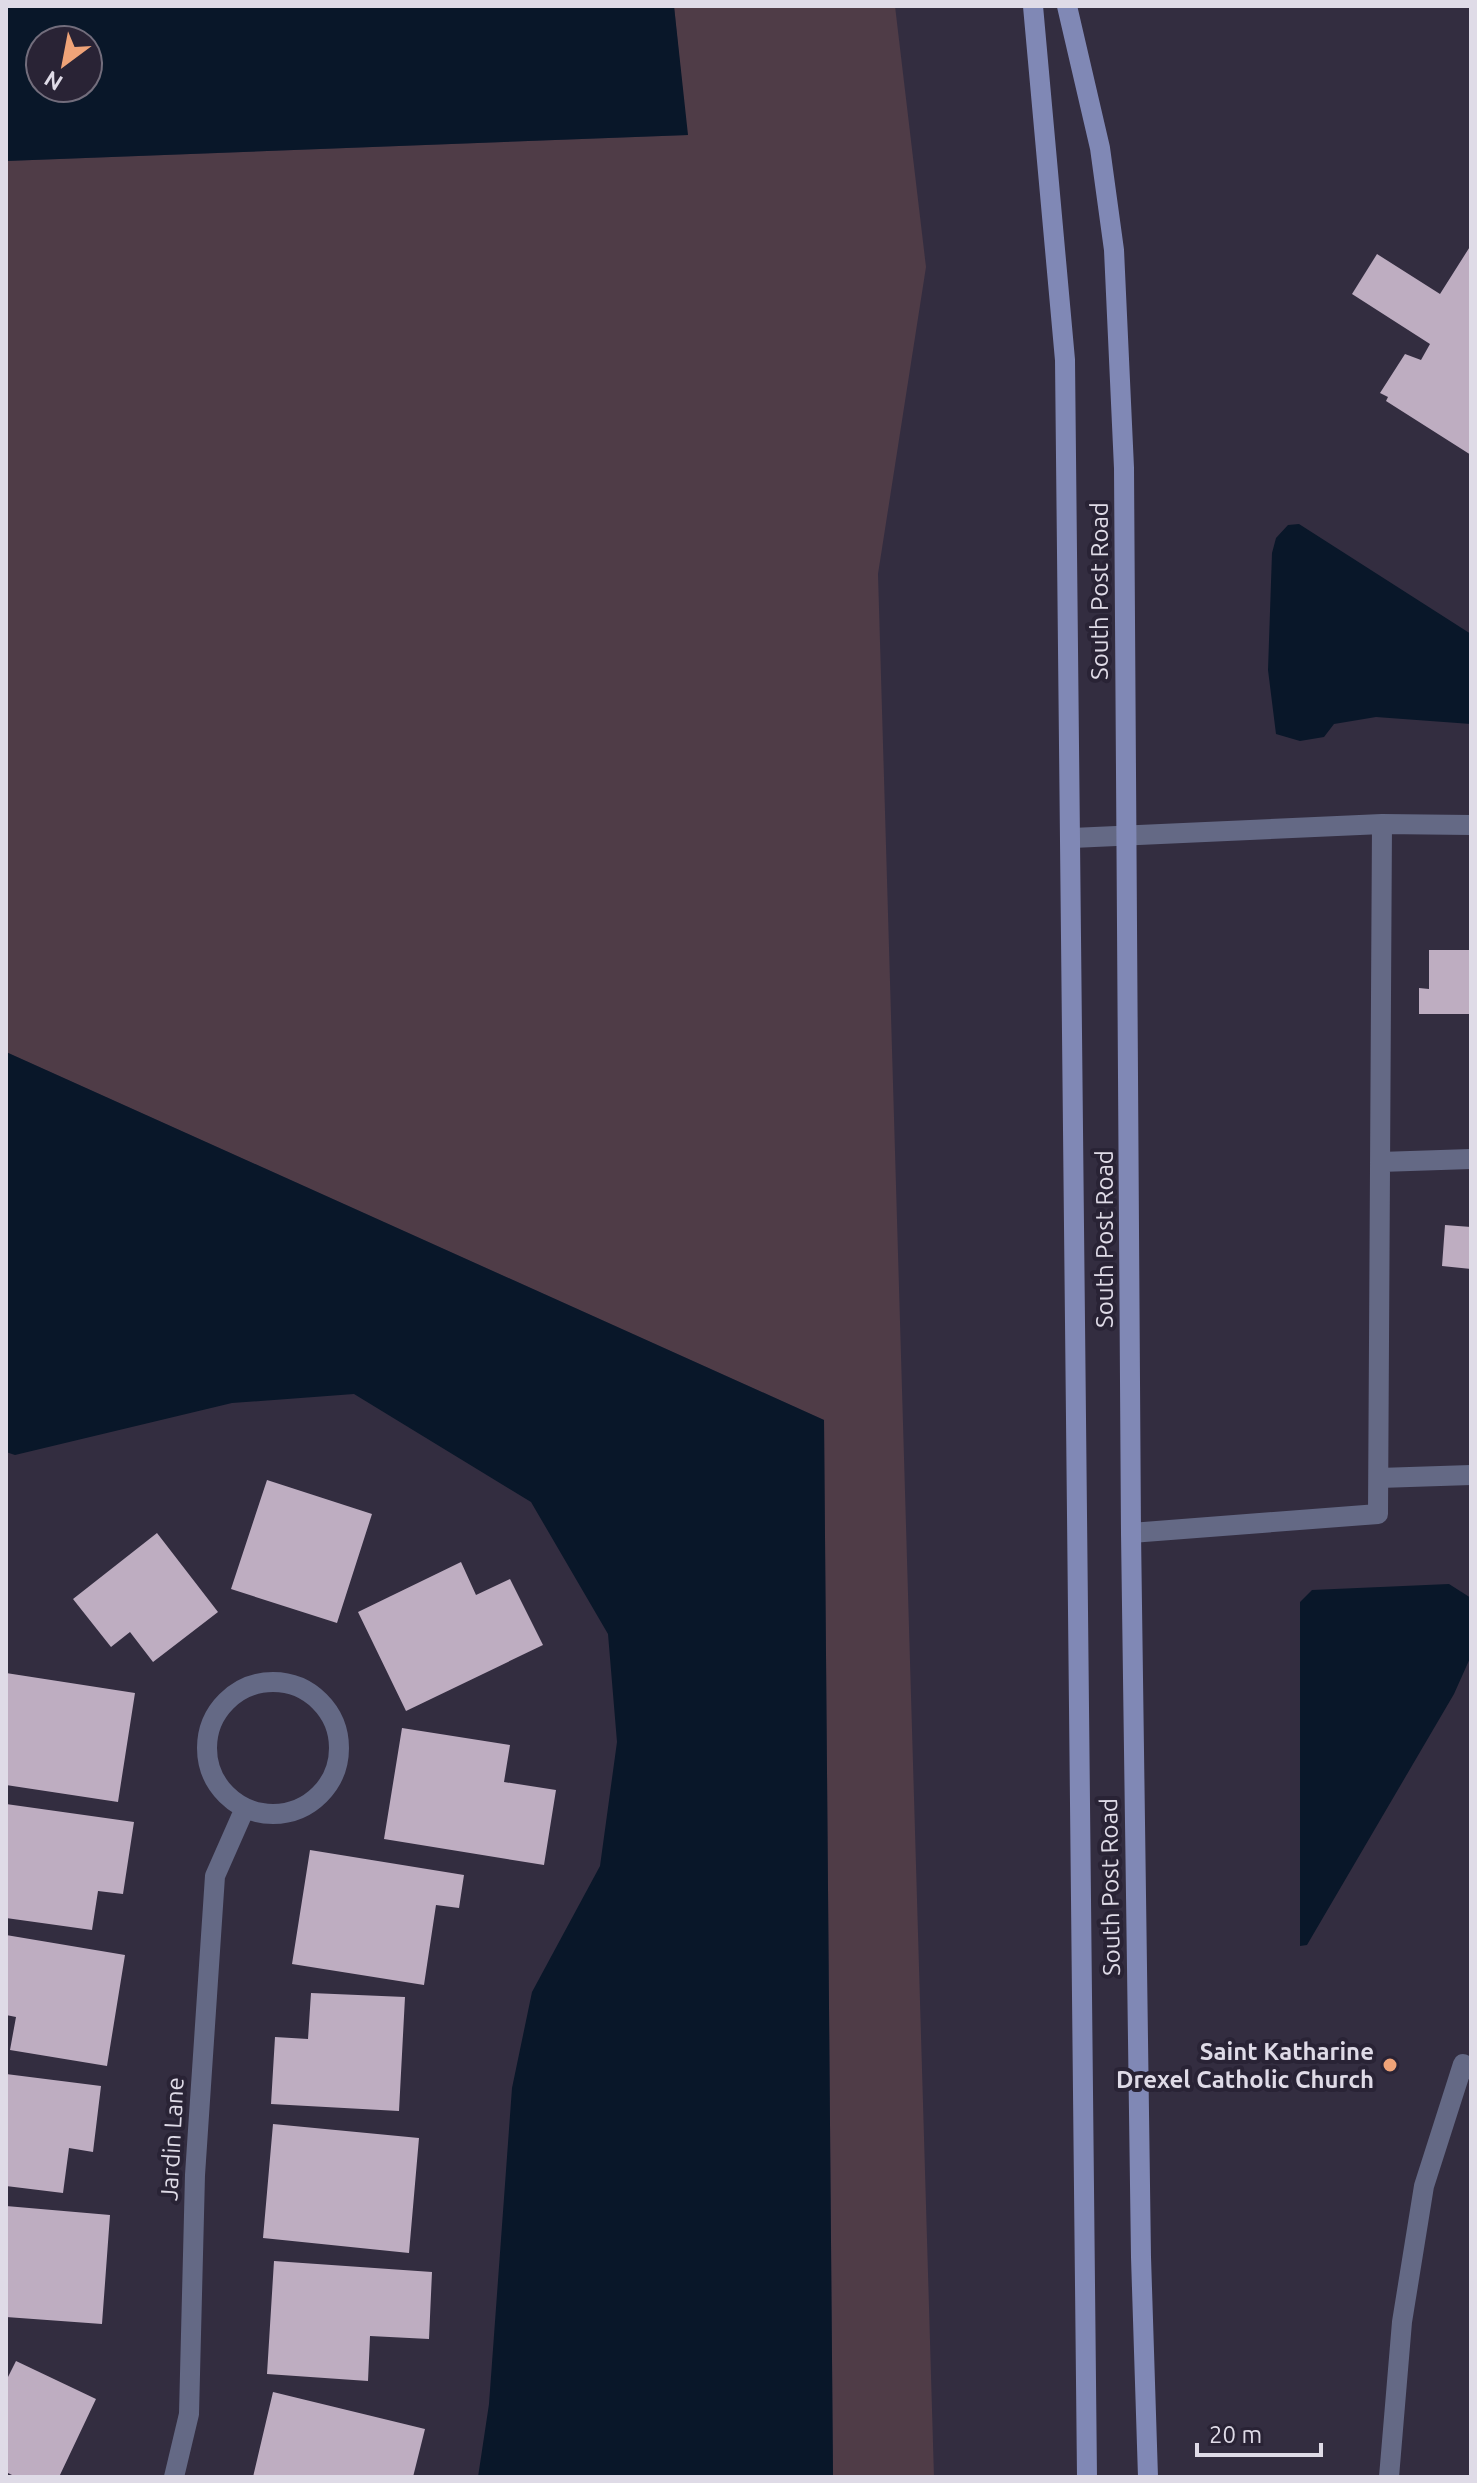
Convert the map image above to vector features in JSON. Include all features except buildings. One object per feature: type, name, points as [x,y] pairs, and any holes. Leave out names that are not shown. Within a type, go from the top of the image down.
[{"type":"street","name":"South Post Road","points":[[1033,6],[1065,360],[1087,2477]]},
{"type":"street","name":"South Post Road","points":[[1067,6],[1100,148],[1114,250],[1124,468],[1131,1533],[1141,2242],[1148,2477]]},
{"type":"street","points":[[1072,838],[1382,824],[1471,825]]},
{"type":"street","points":[[1131,1533],[1378,1514],[1382,824]]},
{"type":"street","points":[[1380,1162],[1471,1159]]},
{"type":"street","points":[[1379,1478],[1471,1475]]},
{"type":"street","points":[[260,1683],[281,1683],[301,1689],[318,1700],[331,1716],[338,1736],[333,1777],[305,1806],[286,1813],[265,1814],[245,1808],[228,1797],[215,1780],[208,1761],[207,1740],[213,1720],[225,1703],[241,1691],[260,1683]]},
{"type":"street","name":"Jardin Lane","points":[[174,2477],[189,2414],[195,2175],[215,1876],[245,1808]]},
{"type":"street","points":[[1389,2477],[1402,2322],[1424,2186],[1463,2064],[1471,2069]]},
{"type":"shaded area","points":[[674,6],[895,6],[926,267],[878,574],[934,2477],[833,2477],[824,1420],[6,1052],[6,161],[687,135]]},
{"type":"water","points":[[6,6],[674,6],[688,135],[6,161]]},
{"type":"water","points":[[1299,524],[1471,634],[1471,724],[1376,717],[1334,724],[1324,737],[1300,741],[1276,734],[1268,670],[1272,553],[1276,538],[1288,525]]},
{"type":"water","points":[[6,1052],[824,1420],[833,2477],[478,2477],[489,2404],[512,2088],[532,1992],[600,1866],[617,1742],[608,1634],[531,1502],[354,1394],[232,1403],[15,1455],[6,1452]]},
{"type":"water","points":[[1449,1584],[1471,1598],[1471,1656],[1454,1694],[1307,1945],[1300,1946],[1300,1602],[1312,1590]]},
{"type":"place","name":"Saint Katharine Drexel Catholic Church","points":[[1390,2065]]}]
